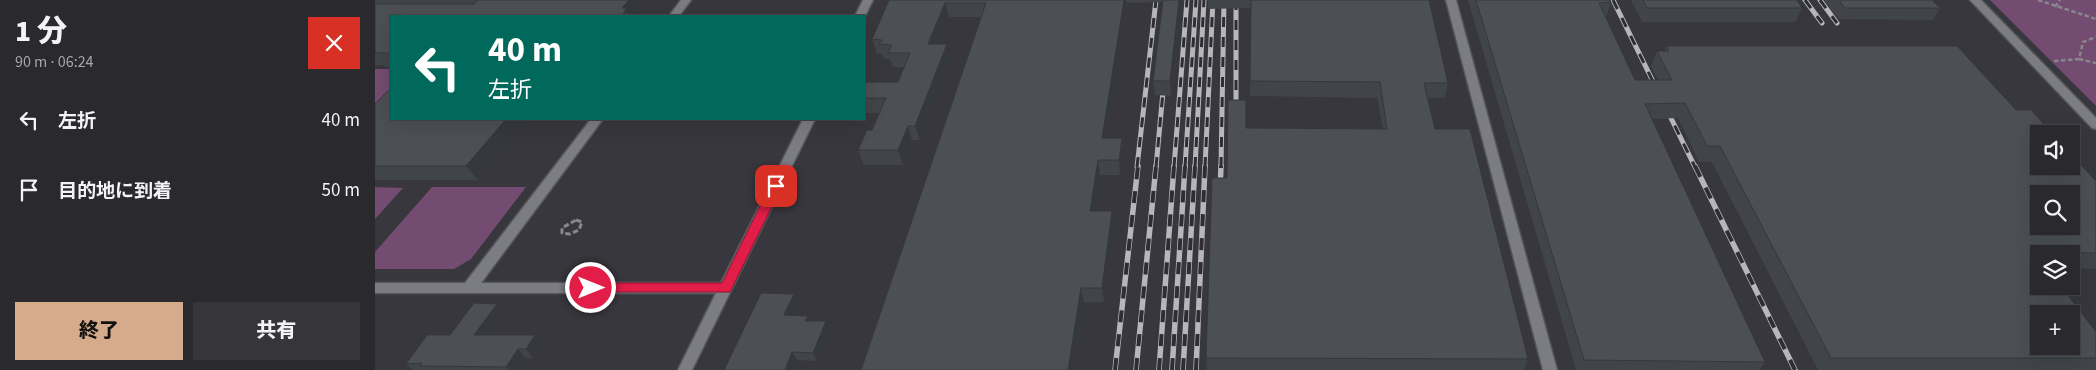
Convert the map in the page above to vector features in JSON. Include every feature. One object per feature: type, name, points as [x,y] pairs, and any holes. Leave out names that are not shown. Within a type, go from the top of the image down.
[{"type":"street","points":[[675,15],[686,0]]},
{"type":"street","points":[[860,15],[868,0]]},
{"type":"street","points":[[1451,0],[1550,370]]},
{"type":"street","points":[[1975,0],[2096,126]]},
{"type":"street","points":[[469,288],[596,120]]},
{"type":"street","points":[[685,370],[809,120]]},
{"type":"street","points":[[375,288],[726,288]]},
{"type":"path","points":[[2038,0],[2096,19]]},
{"type":"path","points":[[2055,7],[2060,0]]},
{"type":"path","points":[[2079,59],[2083,42],[2096,37]]},
{"type":"path","points":[[2054,62],[2079,59],[2096,63]]},
{"type":"path","points":[[575,220],[582,222],[581,227],[570,234],[565,235],[561,232],[565,225],[575,220]]},
{"type":"shaded area","points":[[1990,0],[2096,0],[2096,106]]},
{"type":"shaded area","points":[[375,69],[390,69],[390,94],[375,109]]},
{"type":"shaded area","points":[[375,187],[403,188],[375,219]]},
{"type":"shaded area","points":[[432,187],[526,187],[471,259],[454,269],[375,269],[375,252]]},
{"type":"building","points":[[478,0],[629,0],[622,8],[627,8],[623,13],[630,13],[629,15],[390,15],[390,53],[375,53],[375,4],[474,4]]},
{"type":"building","points":[[889,0],[1124,0],[1102,138],[1122,138],[1119,160],[1098,160],[1090,211],[1112,211],[1102,288],[1081,288],[1068,370],[861,370],[986,3],[945,3],[928,44],[947,44],[915,126],[908,126],[898,150],[858,150],[867,130],[872,130],[886,98],[865,98],[865,82],[898,82],[910,53],[888,53],[892,45],[879,44],[882,40],[872,39]]},
{"type":"building","points":[[1163,0],[1179,0],[1170,81],[1153,81]]},
{"type":"building","points":[[1251,0],[1429,0],[1448,83],[1424,83],[1435,129],[1470,129],[1528,359],[1206,358],[1212,178],[1227,178],[1228,100],[1246,100],[1246,128],[1387,129],[1380,82],[1250,81]]},
{"type":"building","points":[[1476,0],[1610,0],[1611,2],[1599,3],[1635,80],[1672,80],[1657,51],[1669,51],[1666,46],[1957,46],[2016,110],[2031,110],[2045,125],[2030,125],[2030,175],[2080,175],[2080,164],[2096,181],[2096,253],[2080,253],[2080,245],[2030,245],[2030,295],[2068,295],[2075,305],[2030,305],[2030,355],[2080,355],[2080,311],[2096,332],[2096,358],[1831,358],[1720,146],[1707,146],[1685,103],[1645,104],[1765,362],[1584,360]]},
{"type":"building","points":[[1643,0],[1797,0],[1802,8],[1647,8]]},
{"type":"building","points":[[1839,0],[1932,0],[1940,8],[1845,8]]},
{"type":"building","points":[[390,89],[390,120],[505,120],[466,166],[375,166],[375,104]]},
{"type":"building","points":[[761,293],[794,294],[784,315],[808,316],[805,321],[826,321],[813,353],[792,352],[785,370],[724,370]]},
{"type":"building","points":[[474,303],[497,304],[474,335],[535,335],[526,349],[518,349],[506,367],[420,366],[422,363],[406,364],[427,335],[450,335]]},
{"type":"railway","points":[[1137,167],[1156,0]]},
{"type":"railway","points":[[1174,167],[1187,0]]},
{"type":"railway","points":[[1185,167],[1196,0]]},
{"type":"railway","points":[[1195,167],[1204,0]]},
{"type":"railway","points":[[1205,167],[1213,0]]},
{"type":"railway","points":[[1221,167],[1224,0]]},
{"type":"railway","points":[[1236,0],[1236,114]]},
{"type":"railway","points":[[1613,0],[1695,167]]},
{"type":"railway","points":[[1805,0],[1822,23]]},
{"type":"railway","points":[[1820,0],[1837,23]]},
{"type":"railway","points":[[1156,167],[1164,81]]},
{"type":"railway","points":[[1115,370],[1138,166]]},
{"type":"railway","points":[[1136,370],[1156,166]]},
{"type":"railway","points":[[1159,370],[1174,166]]},
{"type":"railway","points":[[1172,370],[1185,166]]},
{"type":"railway","points":[[1183,370],[1195,166]]},
{"type":"railway","points":[[1196,370],[1205,166]]},
{"type":"railway","points":[[1220,192],[1221,166]]},
{"type":"railway","points":[[1695,166],[1795,370]]},
{"type":"route","points":[[591,288],[726,288],[776,186]]}]
